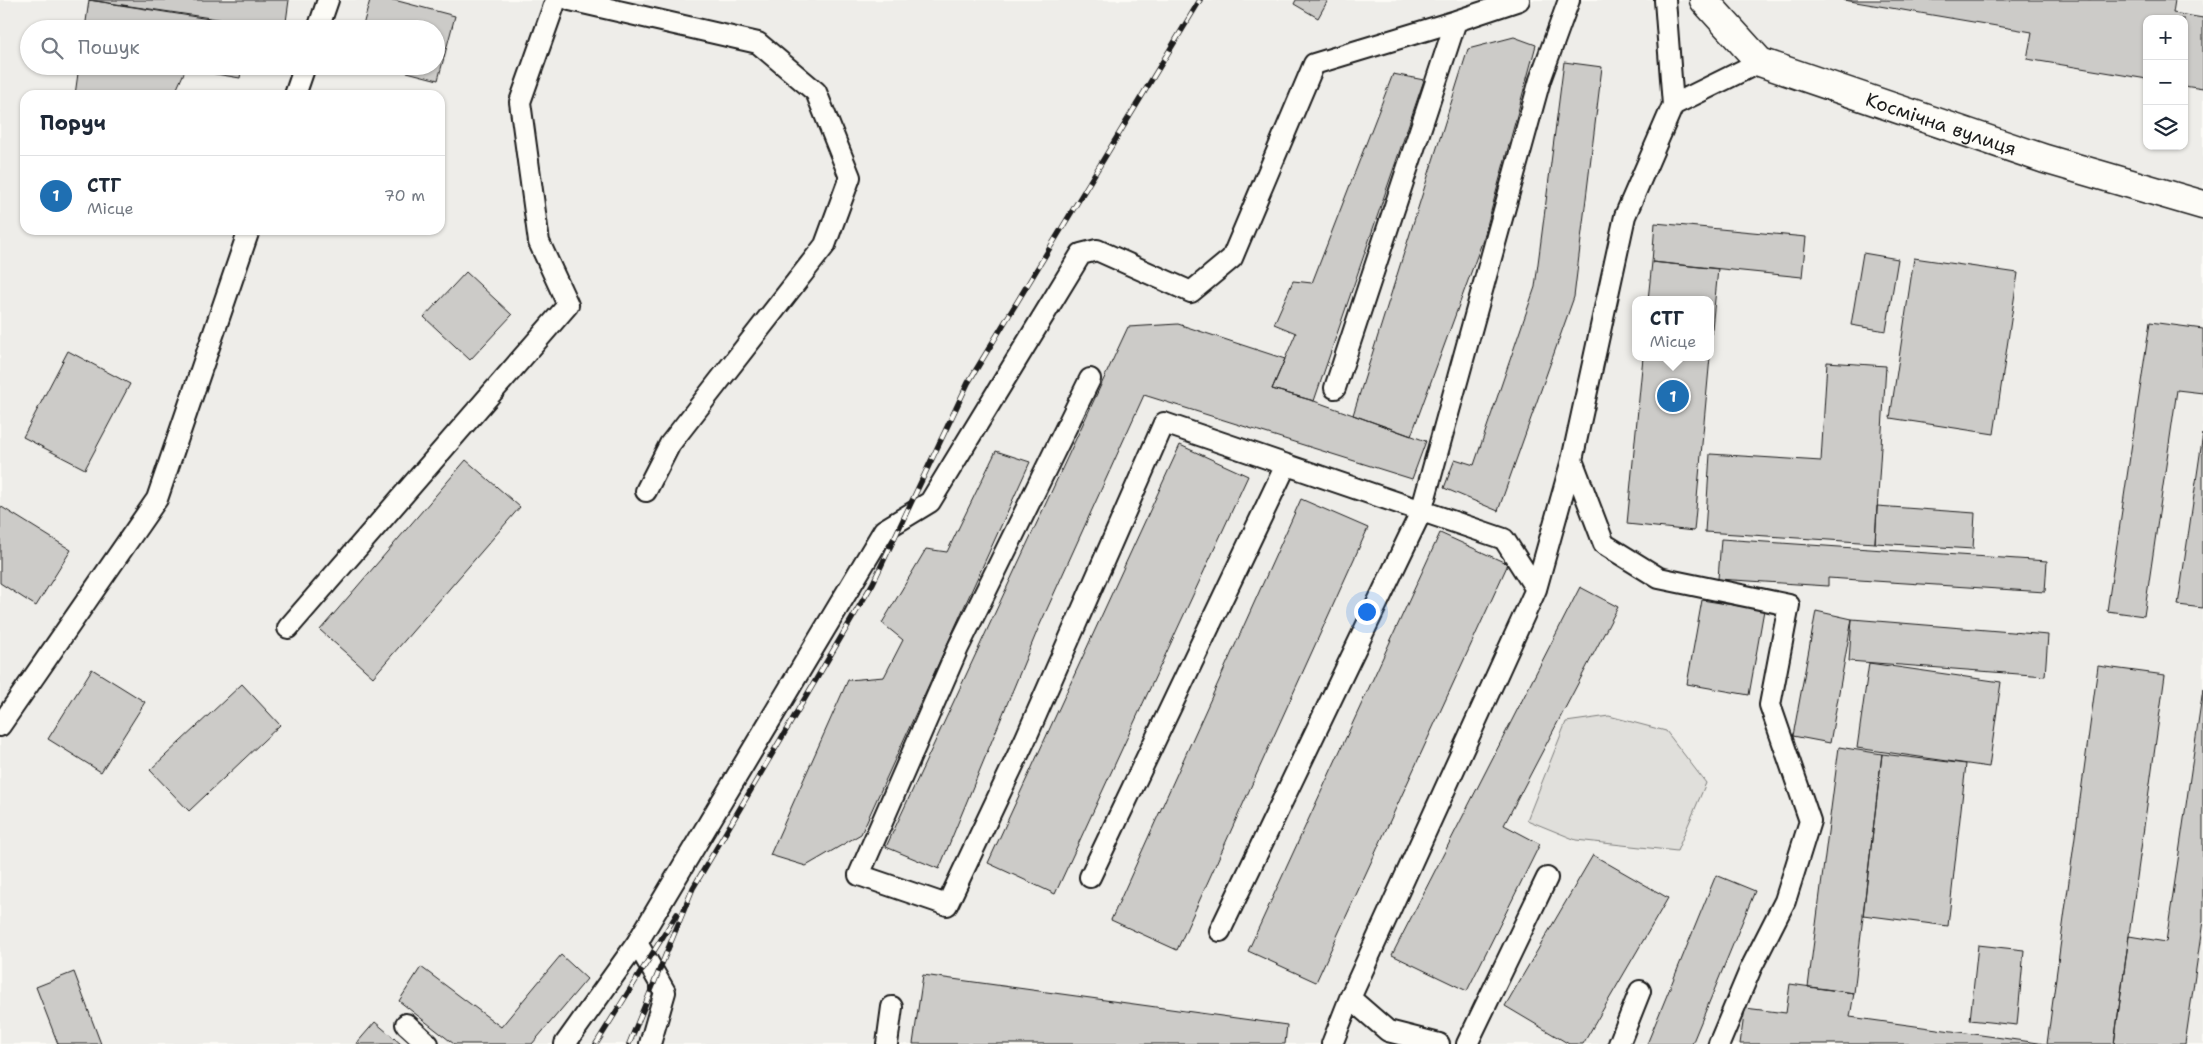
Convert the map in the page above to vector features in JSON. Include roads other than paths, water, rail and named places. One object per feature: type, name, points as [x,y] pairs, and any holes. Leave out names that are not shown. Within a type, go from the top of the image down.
[{"type":"street","name":"Космічна вулиця","points":[[1704,0],[1760,62],[2045,160],[2203,206]]},
{"type":"lane","points":[[321,20],[328,0]]},
{"type":"lane","points":[[288,628],[568,306],[539,242],[520,102],[556,0]]},
{"type":"lane","points":[[570,0],[758,43],[816,92],[850,177],[825,245],[670,444],[646,491]]},
{"type":"lane","points":[[565,1044],[637,943],[884,530],[930,502],[1081,254],[1097,250],[1191,292],[1232,258],[1314,64],[1520,0]]},
{"type":"lane","points":[[1220,932],[1422,512],[1540,80],[1570,0]]},
{"type":"lane","points":[[1332,1044],[1350,998],[1536,589],[1572,460],[1625,216],[1673,105],[1665,0]]},
{"type":"lane","points":[[1335,388],[1456,21]]},
{"type":"lane","points":[[1673,105],[1760,62]]},
{"type":"lane","points":[[297,90],[302,75]]},
{"type":"lane","points":[[0,726],[157,499],[247,235]]},
{"type":"lane","points":[[1090,379],[958,648],[859,875],[947,904],[1025,740],[1164,423],[1504,539],[1536,589]]},
{"type":"lane","points":[[1572,460],[1604,544],[1659,578],[1789,605],[1770,705],[1810,821],[1785,902],[1751,968],[1719,1044]]},
{"type":"lane","points":[[1090,877],[1286,465]]},
{"type":"lane","points":[[1467,1044],[1547,878]]},
{"type":"lane","points":[[637,943],[665,992],[650,1044]]},
{"type":"lane","points":[[1619,1044],[1640,991]]},
{"type":"lane","points":[[1350,998],[1388,1031],[1439,1044]]},
{"type":"lane","points":[[887,1044],[892,1007]]},
{"type":"lane","points":[[406,1024],[428,1044]]},
{"type":"railway","points":[[629,1044],[693,888],[873,583],[968,383],[1200,0]]},
{"type":"railway","points":[[596,1044],[677,914]]},
{"type":"place","name":"СТГ","points":[[1673,396]]}]
